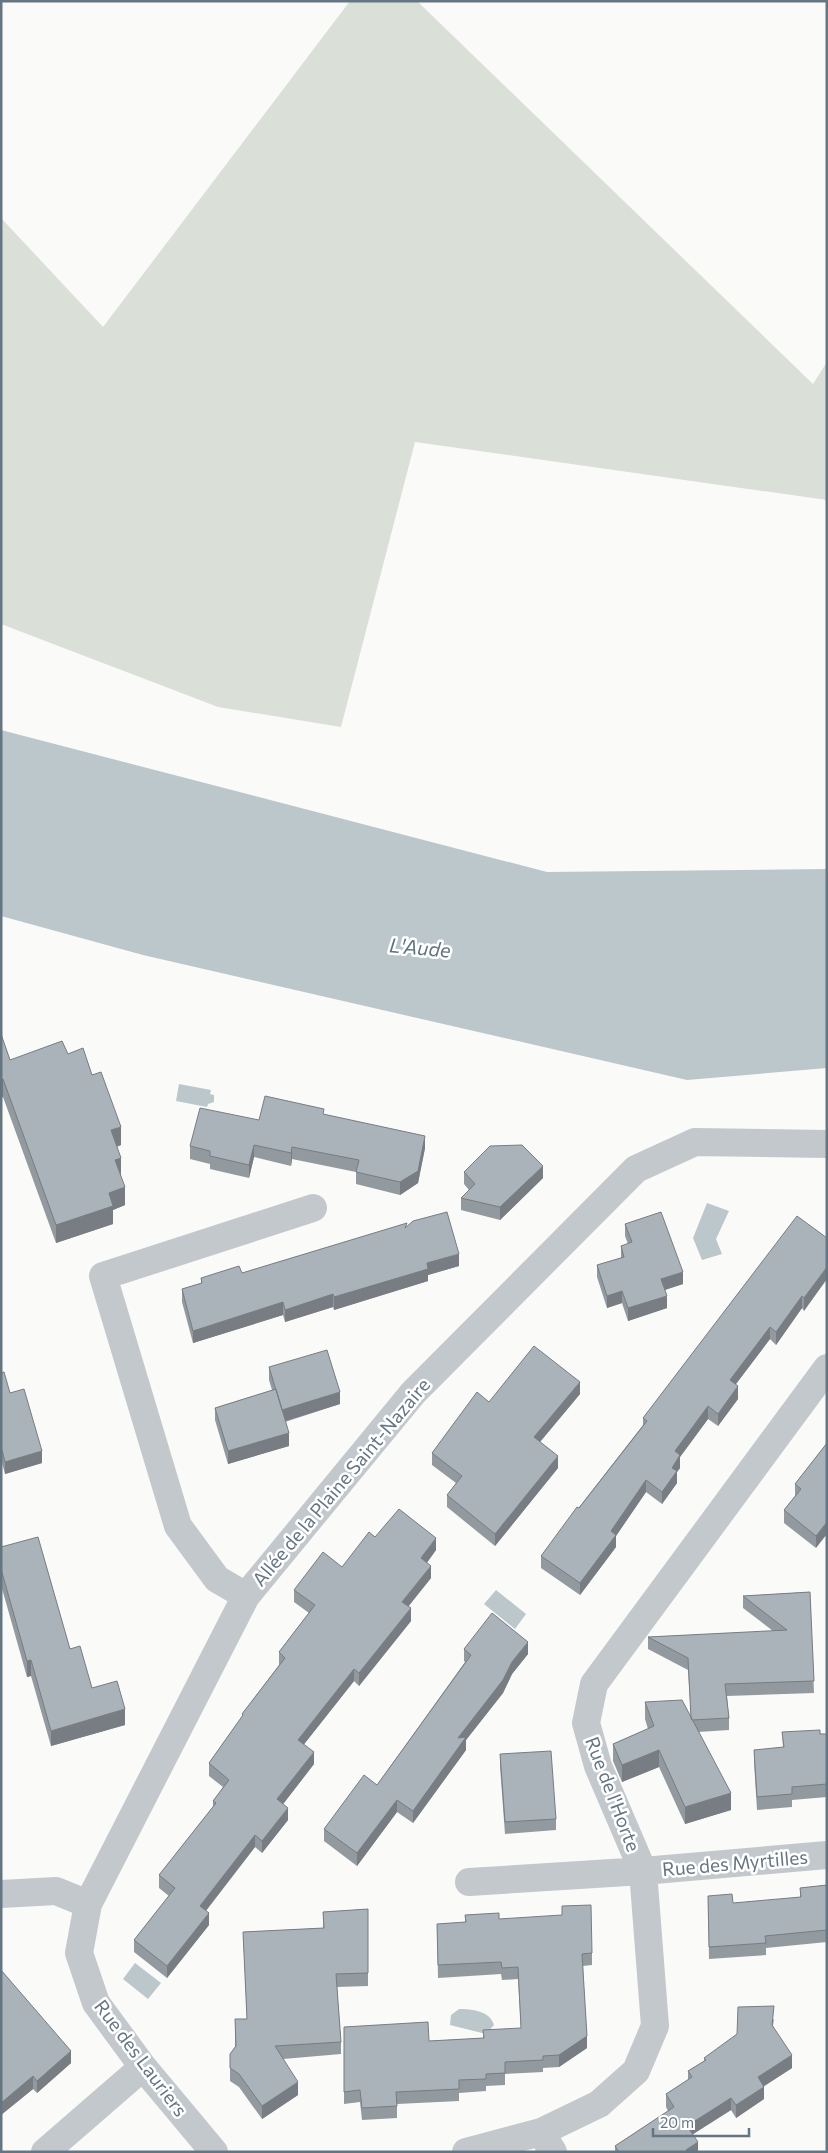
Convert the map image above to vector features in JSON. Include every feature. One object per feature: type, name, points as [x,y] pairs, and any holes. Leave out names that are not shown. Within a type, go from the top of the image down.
[{"type":"street","name":"Allée de la Plaine Saint-Nazaire","points":[[88,1904],[246,1596],[413,1393],[636,1169],[695,1142],[827,1144]]},
{"type":"street","points":[[246,1596],[217,1579],[178,1526],[103,1276],[312,1208]]},
{"type":"street","name":"Rue de l'Horte","points":[[466,2152],[547,2142],[599,2104],[636,2071],[655,2026],[642,1871],[598,1766],[586,1723],[594,1684],[827,1368]]},
{"type":"street","name":"Rue des Myrtilles","points":[[469,1882],[642,1871],[827,1855]]},
{"type":"street","points":[[1,1894],[56,1891],[88,1904]]},
{"type":"street","name":"Rue des Lauriers","points":[[88,1904],[79,1953],[96,2003],[143,2067],[216,2151]]},
{"type":"street","points":[[45,2152],[143,2067]]},
{"type":"shaded area","points":[[350,1],[417,1],[813,384],[827,362],[827,500],[415,442],[341,727],[218,707],[1,624],[1,218],[103,327]]},
{"type":"water","name":"L'Aude","points":[[1,730],[547,872],[827,869],[827,1068],[687,1080],[143,955],[1,916]]},
{"type":"water","points":[[179,1084],[211,1090],[210,1094],[214,1095],[214,1102],[208,1104],[207,1107],[176,1101]]},
{"type":"water","points":[[707,1203],[729,1211],[716,1239],[722,1254],[702,1260],[693,1238]]},
{"type":"water","points":[[496,1590],[526,1614],[515,1629],[484,1604]]},
{"type":"water","points":[[135,1963],[161,1983],[148,1999],[123,1979]]},
{"type":"water","points":[[459,2009],[475,2010],[485,2014],[492,2020],[494,2025],[486,2034],[450,2025],[451,2015]]},
{"type":"building","points":[[1,1034],[10,1060],[62,1041],[68,1054],[83,1048],[92,1075],[101,1072],[121,1127],[111,1130],[121,1158],[115,1160],[125,1187],[109,1193],[113,1206],[56,1225],[3,1079],[1,1080]]},
{"type":"building","points":[[265,1096],[324,1109],[323,1114],[425,1136],[418,1171],[400,1182],[356,1172],[359,1160],[292,1147],[291,1153],[254,1145],[249,1165],[210,1156],[210,1151],[190,1146],[200,1108],[259,1120]]},
{"type":"building","points":[[522,1145],[543,1166],[500,1207],[461,1198],[475,1184],[464,1172],[490,1146]]},
{"type":"building","points":[[447,1212],[459,1254],[427,1263],[428,1269],[334,1297],[333,1294],[285,1310],[283,1302],[193,1331],[182,1289],[202,1283],[201,1278],[239,1266],[242,1273],[407,1223],[405,1228],[413,1221]]},
{"type":"building","points":[[661,1212],[683,1272],[661,1279],[667,1296],[628,1308],[622,1291],[607,1296],[597,1265],[624,1257],[621,1246],[632,1242],[625,1224]]},
{"type":"building","points":[[797,1216],[827,1238],[827,1267],[804,1298],[802,1296],[776,1332],[770,1327],[730,1380],[738,1386],[718,1414],[708,1406],[675,1451],[680,1455],[672,1468],[677,1471],[662,1492],[646,1480],[611,1531],[616,1535],[580,1583],[541,1556],[577,1507],[579,1508],[647,1421],[643,1418]]},
{"type":"building","points":[[534,1346],[580,1382],[534,1437],[558,1456],[495,1534],[447,1495],[462,1476],[432,1453],[477,1392],[489,1402]]},
{"type":"building","points":[[327,1350],[340,1392],[282,1410],[269,1367]]},
{"type":"building","points":[[4,1372],[10,1393],[24,1389],[42,1451],[5,1462],[1,1451],[1,1373]]},
{"type":"building","points":[[276,1389],[289,1433],[228,1451],[215,1408]]},
{"type":"building","points":[[827,1443],[827,1522],[816,1536],[784,1510],[801,1489],[795,1484]]},
{"type":"building","points":[[399,1509],[436,1538],[421,1558],[431,1566],[402,1602],[411,1608],[359,1673],[354,1669],[298,1740],[314,1752],[277,1799],[288,1808],[262,1841],[255,1835],[200,1906],[209,1913],[167,1966],[134,1940],[175,1888],[159,1875],[216,1803],[213,1801],[229,1780],[209,1763],[242,1714],[285,1658],[279,1652],[315,1605],[294,1590],[323,1552],[342,1567],[369,1532],[375,1537]]},
{"type":"building","points":[[38,1537],[70,1649],[80,1646],[92,1688],[117,1681],[125,1709],[51,1731],[31,1660],[27,1661],[1,1569],[1,1547]]},
{"type":"building","points":[[810,1592],[814,1681],[725,1684],[729,1718],[692,1720],[688,1658],[648,1637],[787,1630],[743,1596]]},
{"type":"building","points":[[492,1613],[528,1642],[512,1662],[503,1680],[458,1738],[466,1737],[413,1811],[397,1800],[357,1853],[324,1829],[364,1775],[377,1785],[471,1655],[464,1649]]},
{"type":"building","points":[[682,1700],[731,1793],[685,1807],[659,1750],[622,1765],[613,1744],[654,1726],[645,1702]]},
{"type":"building","points":[[820,1730],[820,1734],[827,1734],[827,1784],[792,1787],[792,1794],[757,1797],[754,1750],[784,1747],[782,1732]]},
{"type":"building","points":[[551,1751],[556,1819],[505,1822],[500,1754]]},
{"type":"building","points":[[827,1885],[827,1930],[765,1936],[766,1943],[709,1947],[708,1896],[732,1894],[733,1903],[801,1897],[800,1888]]},
{"type":"building","points":[[591,1905],[592,1953],[582,1954],[587,2036],[559,2055],[543,2056],[543,2060],[505,2062],[505,2073],[486,2074],[486,2079],[459,2080],[459,2089],[396,2092],[397,2106],[362,2108],[360,2090],[344,2092],[344,2027],[428,2022],[429,2041],[484,2038],[483,2030],[521,2028],[518,1967],[502,1968],[501,1962],[438,1965],[437,1924],[466,1922],[465,1915],[499,1913],[499,1919],[562,1915],[562,1906]]},
{"type":"building","points":[[368,1909],[368,1973],[336,1974],[341,2042],[275,2046],[298,2082],[262,2106],[239,2074],[230,2068],[230,2054],[236,2046],[235,2019],[247,2019],[243,1932],[324,1928],[323,1912]]},
{"type":"building","points":[[1,1970],[71,2051],[37,2081],[33,2076],[1,2103],[2,2042]]},
{"type":"building","points":[[774,2006],[772,2025],[792,2055],[758,2077],[764,2087],[736,2105],[731,2098],[687,2126],[698,2142],[686,2150],[687,2152],[619,2152],[615,2146],[674,2107],[666,2094],[692,2077],[688,2071],[706,2060],[704,2058],[737,2034],[738,2007]]}]
